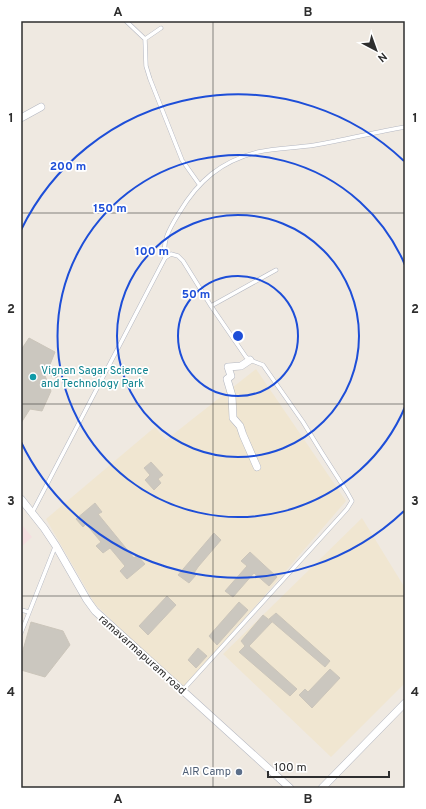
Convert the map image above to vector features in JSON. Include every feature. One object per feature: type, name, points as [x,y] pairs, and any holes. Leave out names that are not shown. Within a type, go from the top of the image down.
[{"type":"street","points":[[21,118],[41,107]]},
{"type":"street","points":[[250,360],[241,366],[228,367],[231,376],[227,379],[232,396],[233,418],[240,426],[258,467]]},
{"type":"street","name":"ramavarmapuram road","points":[[21,499],[56,546],[87,600],[95,611],[290,788]]},
{"type":"street","points":[[322,788],[405,703]]},
{"type":"lane","points":[[126,21],[145,39],[146,66],[150,79],[182,160],[199,184]]},
{"type":"lane","points":[[145,39],[161,28]]},
{"type":"lane","points":[[165,258],[164,243],[172,225],[188,198],[199,184],[230,162],[257,152],[315,145],[405,127]]},
{"type":"lane","points":[[32,513],[165,258],[171,254],[178,256],[184,261],[211,306],[246,357],[263,365],[303,422],[352,501],[347,509],[182,691]]},
{"type":"lane","points":[[211,306],[276,270]]},
{"type":"lane","points":[[21,633],[56,546]]},
{"type":"lane","points":[[21,610],[29,612]]},
{"type":"shaded area","points":[[256,369],[346,501],[183,690],[95,604],[46,519],[155,427],[166,440]]},
{"type":"shaded area","points":[[362,518],[405,588],[405,683],[331,757],[223,654]]},
{"type":"shaded area","points":[[23,526],[32,537],[21,547],[21,528]]},
{"type":"building","name":"Vignan Sagar Science and Technology Park","points":[[29,338],[55,352],[49,367],[60,371],[57,378],[44,373],[51,391],[42,411],[30,409],[21,423],[21,350]]},
{"type":"building","points":[[151,462],[163,475],[158,479],[161,483],[154,490],[145,480],[150,475],[144,468]]},
{"type":"building","points":[[95,503],[102,512],[98,514],[134,558],[137,555],[145,564],[127,579],[120,571],[125,566],[110,548],[103,553],[96,546],[101,542],[86,524],[83,527],[76,519]]},
{"type":"building","points":[[214,533],[221,540],[198,567],[194,573],[196,575],[189,583],[178,575]]},
{"type":"building","points":[[250,552],[277,577],[269,586],[254,573],[233,597],[225,591],[247,566],[241,561]]},
{"type":"building","points":[[167,596],[176,605],[148,635],[139,626]]},
{"type":"building","points":[[239,602],[248,610],[217,645],[209,636]]},
{"type":"building","points":[[276,613],[330,661],[325,667],[269,619]]},
{"type":"building","points":[[263,615],[272,622],[249,646],[297,689],[290,696],[239,652],[245,646],[241,641]]},
{"type":"building","points":[[31,622],[63,631],[70,645],[45,677],[21,670],[21,657]]},
{"type":"building","points":[[198,648],[207,656],[196,668],[188,660]]},
{"type":"building","points":[[330,669],[340,678],[312,708],[299,695],[305,689],[308,692]]},
{"type":"place","name":"Vignan Sagar Science and Technology Park","points":[[33,377]]},
{"type":"place","name":"AIR Camp","points":[[239,772]]}]
